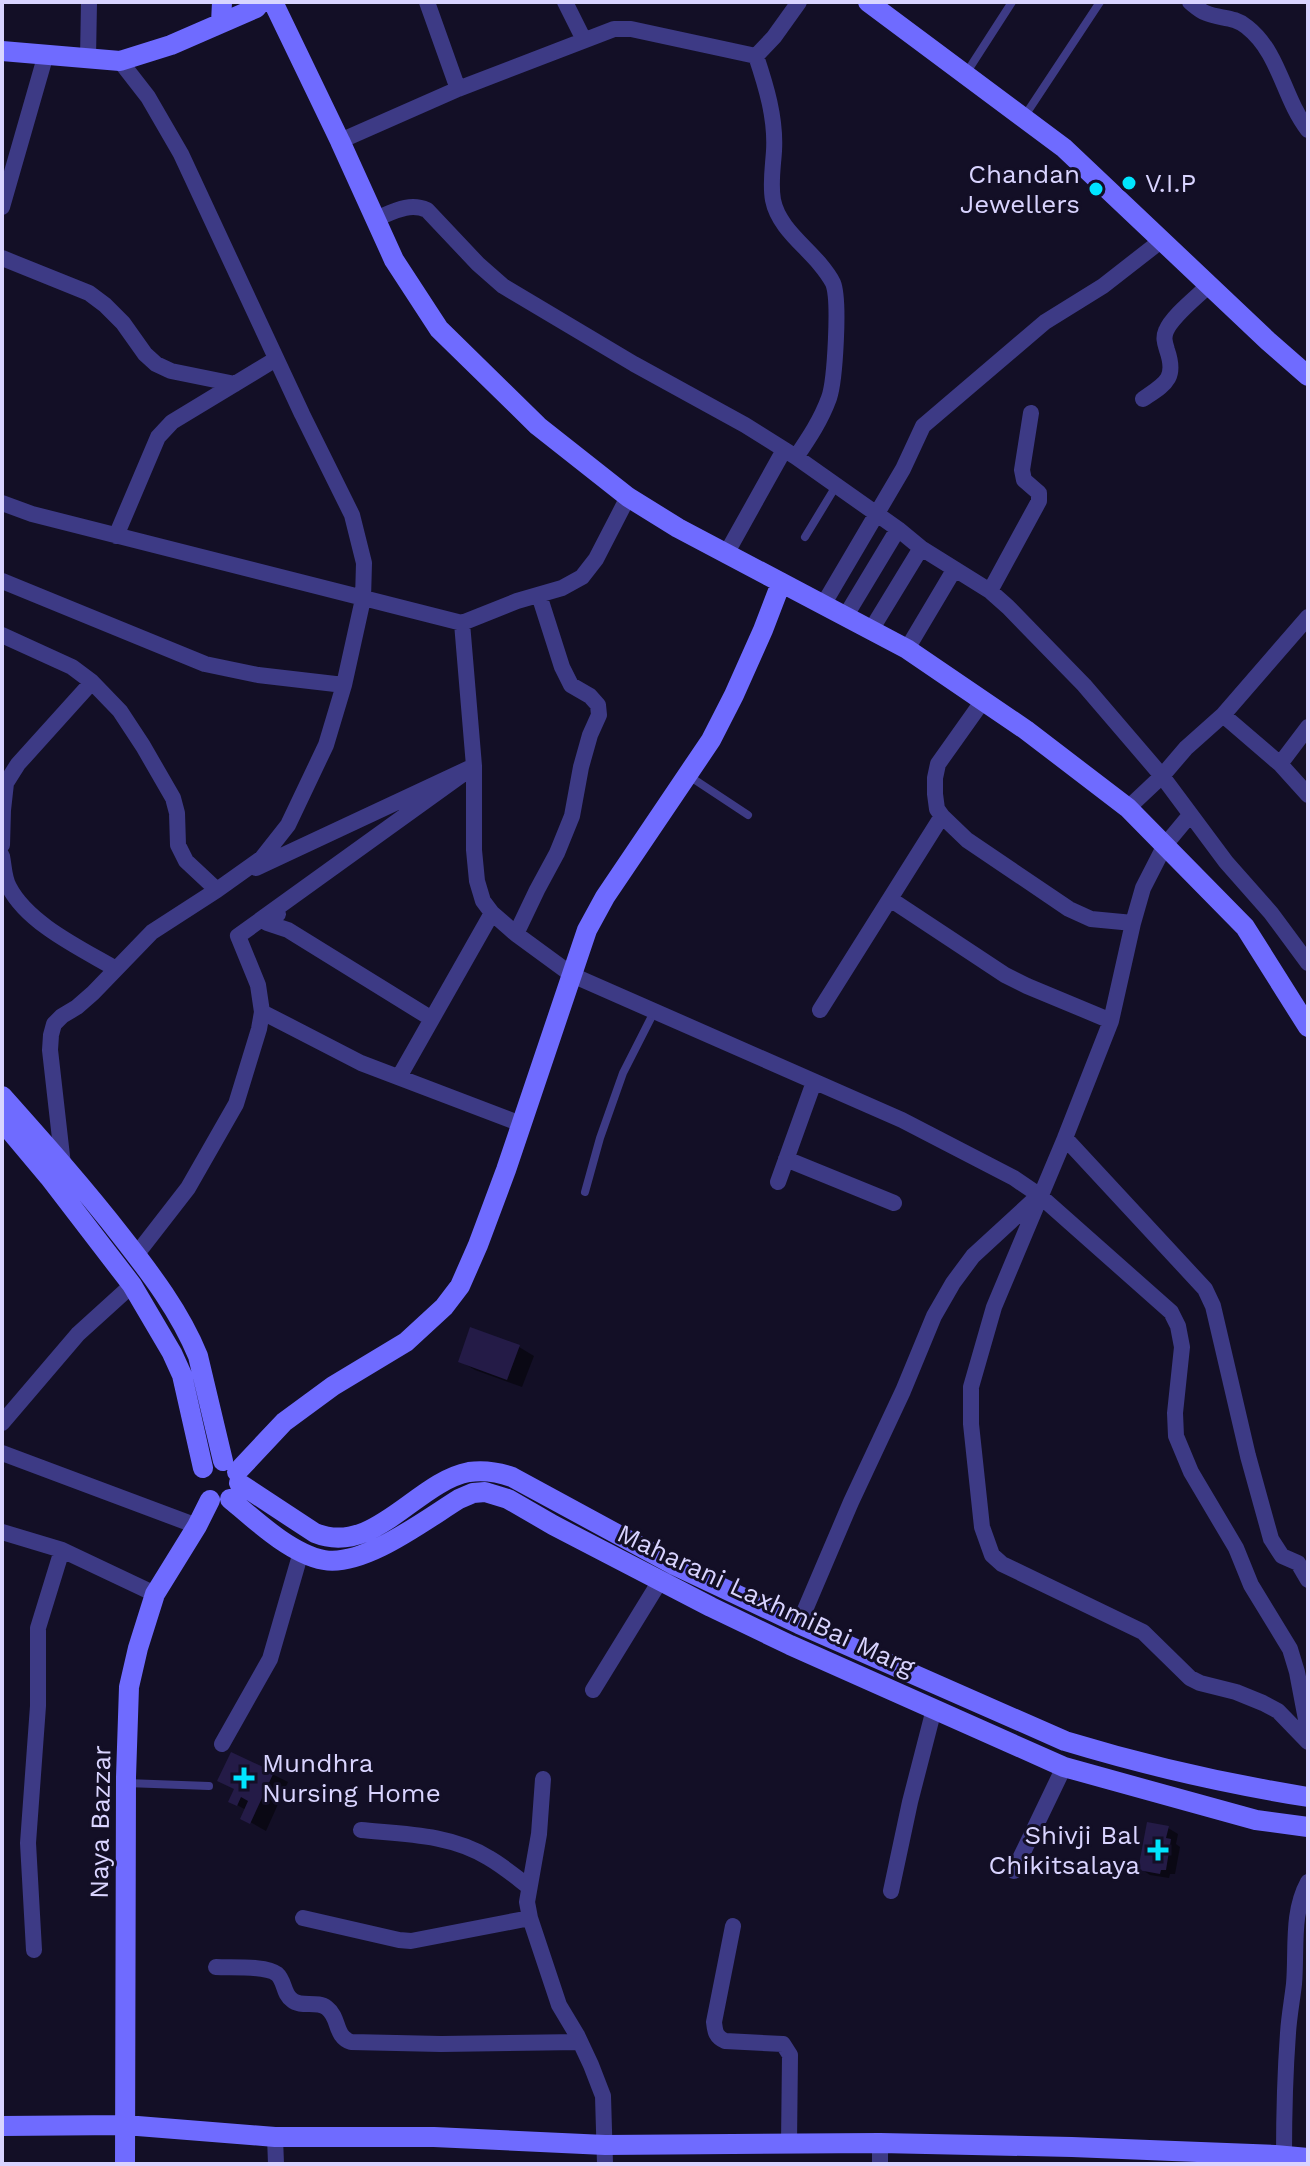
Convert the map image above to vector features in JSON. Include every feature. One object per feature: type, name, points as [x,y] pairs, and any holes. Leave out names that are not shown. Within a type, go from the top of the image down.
[{"type":"street","points":[[88,58],[89,2]]},
{"type":"street","points":[[5,49],[120,61],[171,45],[221,12],[256,8],[261,2]]},
{"type":"street","points":[[273,2],[394,260],[439,329],[538,426],[628,497],[678,528],[907,649],[1026,730],[1128,808],[1245,927],[1308,1027]]},
{"type":"street","points":[[427,2],[458,89]]},
{"type":"street","points":[[565,2],[584,40]]},
{"type":"street","points":[[756,56],[799,2]]},
{"type":"street","points":[[868,2],[1064,148],[1308,376]]},
{"type":"street","points":[[1190,2],[1203,12],[1237,20],[1263,43],[1289,100],[1308,130]]},
{"type":"street","points":[[340,141],[458,89],[614,29],[631,29],[756,56]]},
{"type":"street","points":[[2,207],[46,54]]},
{"type":"street","points":[[726,554],[790,454],[819,422],[835,374],[837,303],[834,284],[820,264],[796,240],[773,201],[774,125],[756,56]]},
{"type":"street","points":[[63,1165],[50,1050],[54,1024],[93,993],[152,932],[262,858],[288,825],[326,745],[344,685],[363,599],[364,563],[352,515],[181,154],[148,97],[120,61]]},
{"type":"street","points":[[375,219],[403,208],[417,206],[427,210],[503,286],[745,425],[837,485],[921,548],[990,591],[1084,685],[1162,776],[1226,862],[1271,913],[1308,963]]},
{"type":"street","points":[[823,605],[903,469],[923,426],[1045,322],[1103,286],[1162,240]]},
{"type":"street","points":[[2,258],[89,293],[123,323],[156,364],[171,371],[235,384]]},
{"type":"street","points":[[1143,399],[1164,384],[1171,372],[1172,364],[1164,341],[1166,330],[1209,285]]},
{"type":"street","points":[[116,536],[158,437],[172,422],[276,359]]},
{"type":"street","points":[[990,591],[1039,501],[1039,493],[1024,480],[1022,470],[1031,413]]},
{"type":"street","points":[[2,503],[116,536],[462,623],[517,601],[562,588],[582,577],[596,559],[628,497]]},
{"type":"street","points":[[845,617],[898,529]]},
{"type":"street","points":[[871,630],[921,548]]},
{"type":"street","points":[[907,649],[954,570]]},
{"type":"street","points":[[2,581],[205,664],[258,675],[344,685]]},
{"type":"street","points":[[781,583],[763,630],[711,740],[605,897],[587,930],[478,1245],[460,1286],[444,1307],[406,1342],[333,1386],[284,1422],[228,1483],[205,1497],[198,1486],[199,1473],[212,1461],[228,1483],[315,1533],[337,1539],[360,1534],[383,1523],[453,1478],[468,1473],[499,1473],[512,1477],[674,1565],[799,1624],[1065,1741],[1100,1752],[1308,1797]]},
{"type":"street","points":[[516,934],[572,816],[581,767],[599,715],[598,705],[590,696],[571,685],[562,667],[539,595]]},
{"type":"street","points":[[1128,808],[1223,715],[1308,617]]},
{"type":"street","points":[[462,623],[474,766],[477,881],[483,901],[492,913],[572,975],[902,1120],[1014,1178],[1039,1195],[1171,1312],[1178,1326],[1182,1347],[1174,1426],[1180,1445],[1191,1472],[1236,1548],[1251,1585],[1290,1649],[1308,1730]]},
{"type":"street","points":[[2,635],[72,667],[92,682],[120,711],[167,787],[177,813],[178,845],[186,861],[217,890]]},
{"type":"street","points":[[2,845],[6,783],[18,764],[92,682]]},
{"type":"street","points":[[982,702],[938,764],[935,778],[937,809],[967,840],[1069,909],[1091,919],[1133,923]]},
{"type":"street","points":[[1223,715],[1280,764],[1308,795]]},
{"type":"street","points":[[1280,764],[1308,727]]},
{"type":"street","points":[[233,879],[474,766]]},
{"type":"street","points":[[136,1255],[188,1188],[236,1104],[262,1012],[258,985],[238,936],[474,766]]},
{"type":"street","points":[[432,1019],[288,930],[267,923],[474,766]]},
{"type":"street","points":[[1190,815],[1165,845],[1143,888],[1111,1021],[994,1307],[971,1387],[971,1424],[982,1527],[992,1555],[1002,1564],[1143,1632],[1190,1678],[1248,1696],[1271,1707],[1308,1742]]},
{"type":"street","points":[[820,1010],[942,816]]},
{"type":"street","points":[[2,856],[8,886],[27,910],[46,927],[116,969]]},
{"type":"street","points":[[890,899],[1005,975],[1111,1021]]},
{"type":"street","points":[[399,1077],[492,913]]},
{"type":"street","points":[[262,1012],[361,1063],[521,1124]]},
{"type":"street","points":[[778,1182],[814,1082]]},
{"type":"street","points":[[2,1096],[63,1165],[162,1287],[192,1342],[202,1371],[228,1483]]},
{"type":"street","points":[[2,1121],[132,1285],[172,1353],[182,1375],[203,1468]]},
{"type":"street","points":[[1065,1138],[1205,1289],[1213,1306],[1271,1539],[1282,1556],[1298,1563],[1308,1580]]},
{"type":"street","points":[[786,1159],[894,1203]]},
{"type":"street","points":[[799,1624],[934,1316],[973,1256],[1039,1195]]},
{"type":"street","points":[[2,1423],[78,1334],[132,1285]]},
{"type":"street","points":[[2,1453],[197,1526]]},
{"type":"street","name":"Naya Bazzar","points":[[125,2164],[129,1687],[155,1594],[228,1483]]},
{"type":"street","name":"Maharani LaxhmiBai Marg","points":[[228,1483],[258,1523],[301,1552],[323,1560],[349,1559],[371,1552],[473,1493],[485,1492],[508,1499],[660,1581],[790,1645],[1064,1767],[1256,1820],[1308,1824]]},
{"type":"street","points":[[2,1532],[62,1550],[155,1594]]},
{"type":"street","points":[[34,1950],[28,1843],[38,1706],[38,1628],[62,1550]]},
{"type":"street","points":[[222,1744],[270,1659],[301,1552]]},
{"type":"street","points":[[593,1690],[660,1581]]},
{"type":"street","points":[[891,1891],[934,1709]]},
{"type":"street","points":[[1014,1871],[1064,1767]]},
{"type":"street","points":[[543,1779],[539,1834],[527,1902],[559,2005],[580,2042],[603,2096],[605,2154]]},
{"type":"street","points":[[1308,1812],[1308,1824]]},
{"type":"street","points":[[361,1830],[428,1836],[454,1843],[487,1856],[529,1887]]},
{"type":"street","points":[[1284,2156],[1284,2106],[1295,1932],[1302,1892],[1308,1882]]},
{"type":"street","points":[[303,1918],[411,1941],[530,1918]]},
{"type":"street","points":[[733,1926],[714,2022],[715,2032],[719,2039],[725,2041],[783,2044],[788,2049],[789,2143]]},
{"type":"street","points":[[216,1967],[267,1969],[276,1973],[290,1999],[295,2003],[319,2004],[327,2008],[333,2014],[340,2034],[351,2042],[580,2042]]},
{"type":"street","points":[[2,2126],[125,2125],[275,2137],[434,2137],[605,2154],[789,2143],[880,2143],[1081,2156],[1308,2158]]},
{"type":"street","points":[[275,2137],[276,2164]]},
{"type":"street","points":[[880,2143],[880,2164]]},
{"type":"lane","points":[[965,75],[1012,2]]},
{"type":"lane","points":[[1023,118],[1100,2]]},
{"type":"lane","points":[[805,537],[837,485]]},
{"type":"lane","points":[[686,774],[748,815]]},
{"type":"lane","points":[[585,1192],[623,1073],[654,1012]]},
{"type":"lane","points":[[126,1783],[209,1786]]},
{"type":"building","points":[[470,1327],[520,1345],[507,1380],[458,1362]]},
{"type":"building","points":[[231,1752],[274,1772],[250,1824],[240,1819],[248,1801],[241,1797],[237,1806],[228,1802],[234,1789],[217,1781]]},
{"type":"building","points":[[1147,1822],[1169,1826],[1166,1838],[1171,1839],[1166,1870],[1161,1870],[1160,1874],[1138,1870]]},
{"type":"place","name":"V.I.P","points":[[1129,183]]},
{"type":"place","name":"Chandan Jewellers","points":[[1096,189]]},
{"type":"place","name":"Mundhra Nursing Home","points":[[244,1778]]},
{"type":"place","name":"Shivji Bal Chikitsalaya","points":[[1158,1850]]}]
